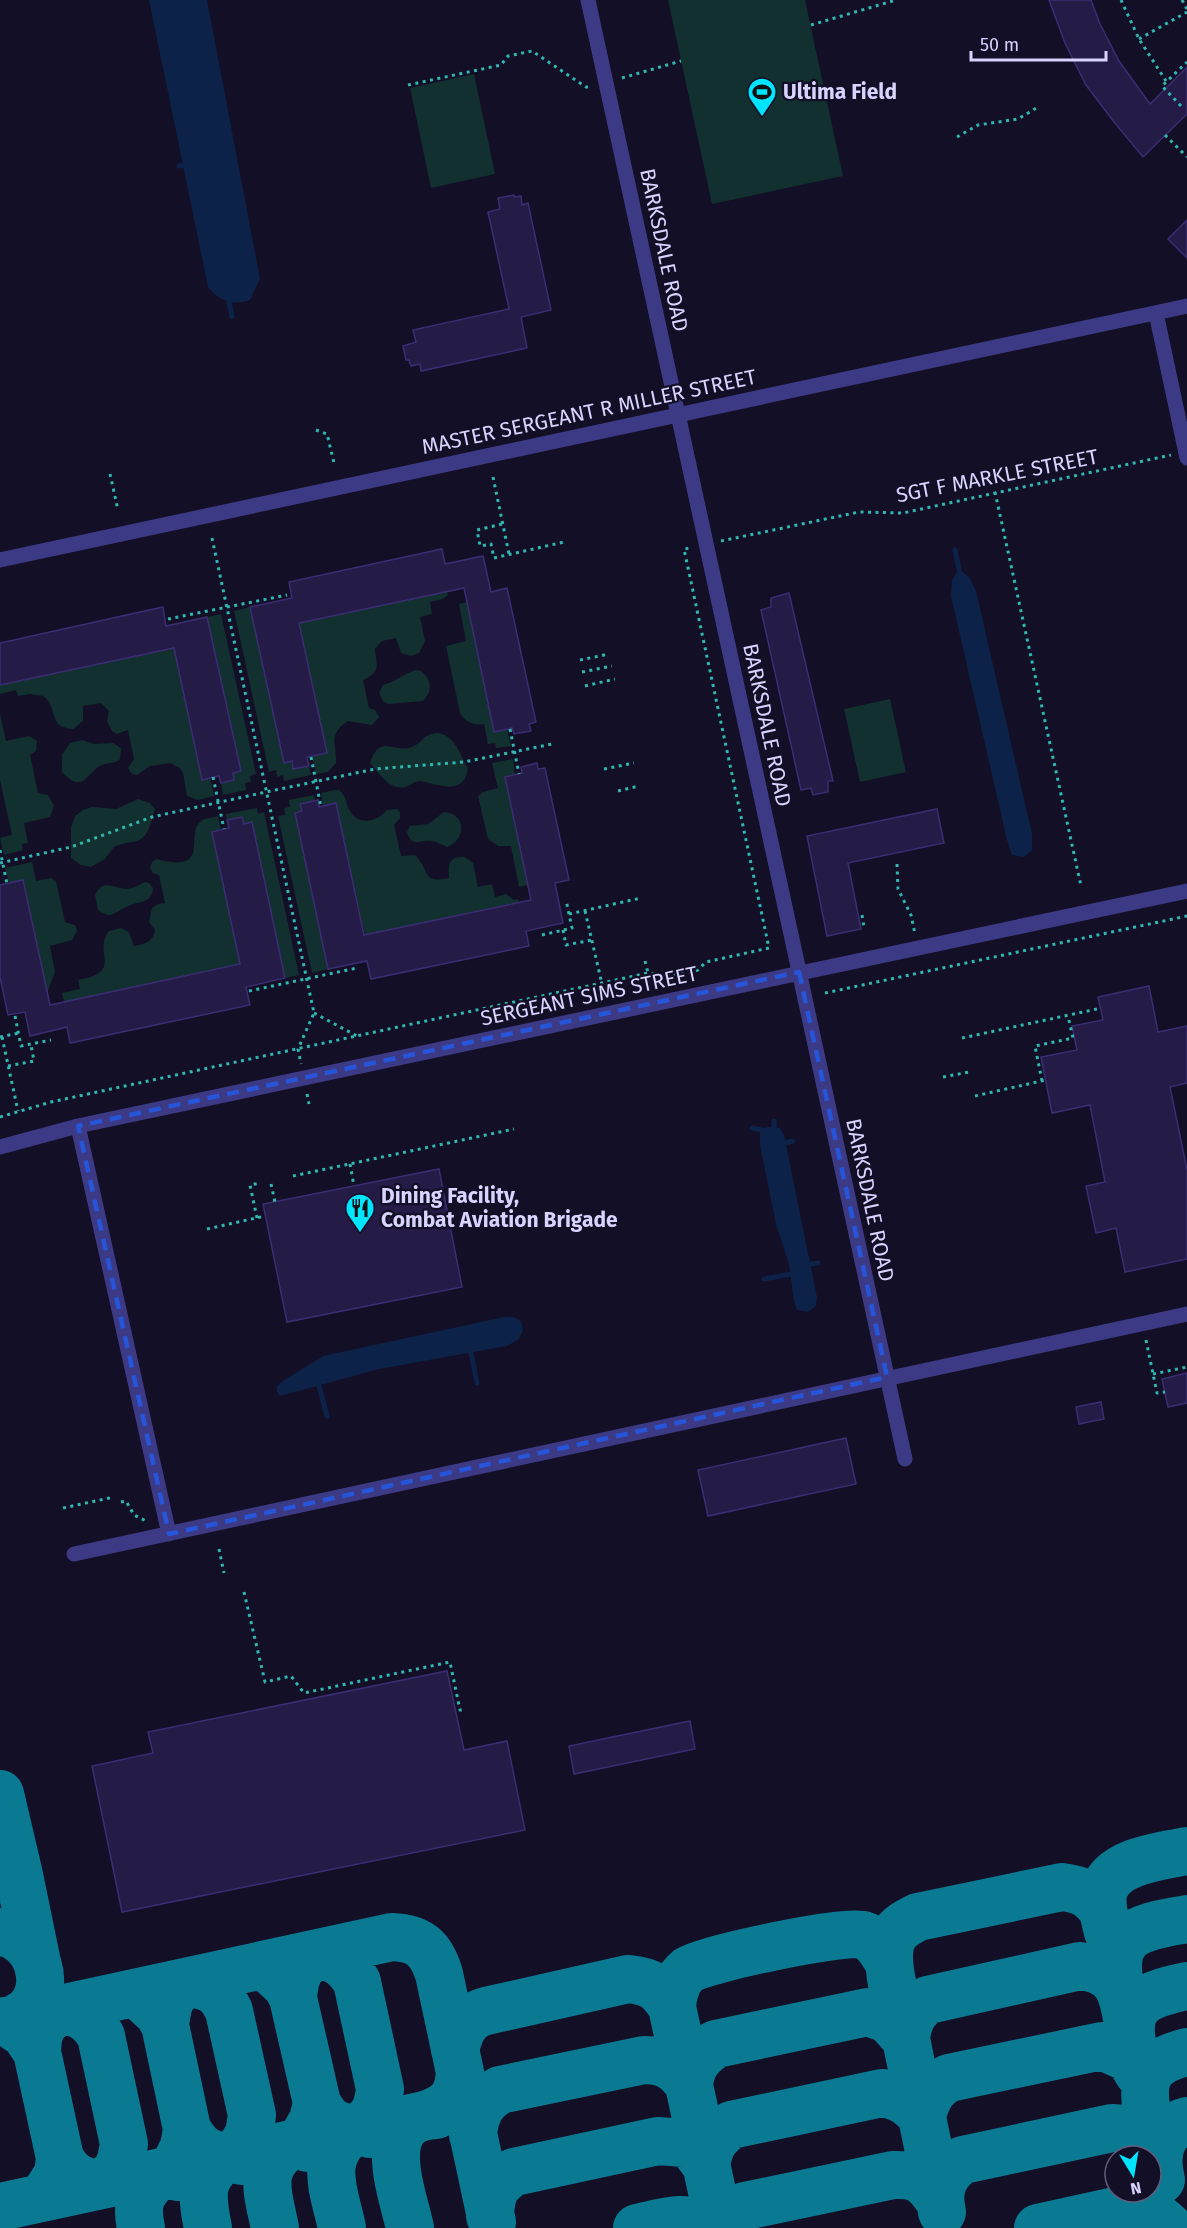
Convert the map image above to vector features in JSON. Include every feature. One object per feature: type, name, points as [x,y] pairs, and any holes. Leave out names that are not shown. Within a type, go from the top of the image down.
[{"type":"street","name":"BARKSDALE ROAD","points":[[588,0],[905,1459]]},
{"type":"street","name":"MASTER SERGEANT R MILLER STREET","points":[[0,560],[1187,306]]},
{"type":"street","points":[[1156,313],[1186,455]]},
{"type":"street","name":"SERGEANT SIMS STREET","points":[[0,1147],[78,1126],[1187,891]]},
{"type":"street","points":[[78,1126],[169,1534]]},
{"type":"street","points":[[74,1554],[1187,1314]]},
{"type":"path","points":[[811,26],[896,0]]},
{"type":"path","points":[[1121,0],[1140,39],[1166,81]]},
{"type":"path","points":[[1140,39],[1187,11],[1182,0]]},
{"type":"path","points":[[408,85],[501,65],[508,56],[532,51],[586,87],[681,61]]},
{"type":"path","points":[[1181,106],[1162,86],[1187,62]]},
{"type":"path","points":[[957,137],[978,125],[1018,119],[1038,107]]},
{"type":"path","points":[[1165,135],[1187,157]]},
{"type":"path","points":[[316,429],[327,434],[334,463]]},
{"type":"path","name":"SGT F MARKLE STREET","points":[[648,973],[669,976],[698,970],[706,962],[769,948],[684,549],[859,513],[903,513],[995,492],[1186,455]]},
{"type":"path","points":[[110,474],[118,510]]},
{"type":"path","points":[[493,477],[509,554]]},
{"type":"path","points":[[995,492],[1081,886]]},
{"type":"path","points":[[502,524],[477,530],[480,546],[491,544],[494,558],[564,542]]},
{"type":"path","points":[[212,538],[314,1013],[298,1049],[309,1104]]},
{"type":"path","points":[[168,619],[287,594]]},
{"type":"path","points":[[580,660],[609,654]]},
{"type":"path","points":[[582,672],[612,666]]},
{"type":"path","points":[[585,686],[615,679]]},
{"type":"path","points":[[510,729],[519,774]]},
{"type":"path","points":[[1,862],[71,847],[152,817],[218,802],[375,769],[464,762],[552,744]]},
{"type":"path","points":[[311,757],[321,807]]},
{"type":"path","points":[[604,769],[634,763]]},
{"type":"path","points":[[213,777],[224,829]]},
{"type":"path","points":[[618,791],[639,786]]},
{"type":"path","points":[[0,850],[7,884]]},
{"type":"path","points":[[897,864],[897,884],[911,915],[918,947]]},
{"type":"path","points":[[569,914],[641,898]]},
{"type":"path","points":[[543,935],[572,928],[566,900]]},
{"type":"path","points":[[585,911],[602,984]]},
{"type":"path","points":[[862,915],[864,927]]},
{"type":"path","points":[[825,993],[1187,916]]},
{"type":"path","points":[[563,930],[566,945],[592,940]]},
{"type":"path","points":[[0,1117],[51,1102],[648,973],[645,961]]},
{"type":"path","points":[[249,991],[357,968]]},
{"type":"path","points":[[962,1038],[1097,1009]]},
{"type":"path","points":[[314,1013],[359,1036]]},
{"type":"path","points":[[975,1096],[1044,1081],[1035,1046],[1072,1038],[1068,1015]]},
{"type":"path","points":[[15,1016],[21,1046],[51,1040]]},
{"type":"path","points":[[18,1112],[1,1037],[19,1033]]},
{"type":"path","points":[[8,1066],[34,1061],[31,1044]]},
{"type":"path","points":[[943,1077],[969,1072]]},
{"type":"path","points":[[293,1176],[514,1129]]},
{"type":"path","points":[[350,1164],[354,1186]]},
{"type":"path","points":[[257,1218],[250,1185],[260,1183]]},
{"type":"path","points":[[271,1185],[275,1202]]},
{"type":"path","points":[[207,1229],[265,1216]]},
{"type":"path","points":[[1142,1324],[1157,1394],[1165,1392]]},
{"type":"path","points":[[1153,1374],[1187,1367]]},
{"type":"path","points":[[63,1508],[114,1497]]},
{"type":"path","points":[[121,1502],[126,1502],[134,1515]]},
{"type":"path","points":[[219,1549],[224,1573]]},
{"type":"path","points":[[244,1592],[265,1682],[291,1676],[304,1693],[450,1662],[460,1710],[465,1709]]},
{"type":"highlighted area","points":[[799,972],[887,1377],[169,1534],[78,1126]]},
{"type":"green space","name":"Ultima Field","points":[[668,0],[805,0],[843,176],[712,204]]},
{"type":"green space","points":[[474,74],[495,174],[431,188],[410,88]]},
{"type":"green space","points":[[447,591],[448,595],[443,599],[430,602],[432,614],[420,617],[425,641],[419,653],[411,656],[401,653],[396,638],[382,641],[375,649],[377,663],[375,671],[363,680],[369,708],[375,710],[379,717],[372,725],[348,721],[341,726],[334,740],[336,763],[328,772],[316,774],[312,756],[327,753],[299,623]]},
{"type":"green space","points":[[467,602],[494,731],[507,729],[511,746],[496,748],[495,743],[488,744],[484,724],[470,723],[460,713],[446,646],[466,641],[459,604]]},
{"type":"green space","points":[[250,607],[284,763],[292,761],[293,769],[309,766],[311,775],[284,781],[283,775],[277,777],[276,770],[269,772],[234,611]]},
{"type":"green space","points":[[221,614],[256,774],[250,776],[251,782],[245,783],[246,790],[223,795],[221,783],[234,780],[233,773],[241,771],[207,617]]},
{"type":"green space","points":[[174,648],[202,779],[210,778],[214,796],[198,800],[187,796],[183,773],[180,768],[170,763],[150,766],[137,775],[132,774],[128,768],[134,759],[128,730],[117,734],[112,731],[107,721],[109,711],[101,703],[83,706],[83,721],[73,729],[59,725],[51,706],[43,696],[30,694],[18,696],[16,690],[0,694],[0,685]]},
{"type":"green space","points":[[416,670],[425,674],[430,686],[423,701],[388,704],[383,701],[379,693],[383,685]]},
{"type":"green space","points":[[890,699],[906,772],[860,782],[844,709]]},
{"type":"green space","points":[[0,714],[6,741],[29,736],[37,741],[36,751],[30,755],[38,793],[48,795],[54,806],[50,817],[24,823],[28,843],[22,844],[23,850],[4,855],[0,838],[12,835],[0,780]]},
{"type":"green space","points":[[438,733],[453,742],[468,768],[461,783],[455,786],[441,786],[419,781],[400,788],[385,780],[370,763],[379,748],[389,746],[407,748],[418,744],[426,736]]},
{"type":"green space","points":[[82,740],[94,744],[113,743],[121,748],[120,759],[102,765],[85,780],[75,782],[62,772],[62,755],[70,743]]},
{"type":"green space","points":[[513,759],[528,885],[519,887],[511,846],[498,846],[488,839],[478,796],[483,792],[498,788],[492,763]]},
{"type":"green space","points":[[339,790],[343,795],[348,808],[358,819],[373,820],[387,810],[397,809],[400,812],[400,818],[394,825],[401,856],[415,855],[430,877],[449,878],[450,862],[455,858],[464,857],[473,863],[478,887],[492,884],[495,897],[506,894],[514,900],[518,899],[519,902],[365,935],[336,804],[323,806],[321,793]]},
{"type":"green space","points":[[314,795],[315,800],[300,804],[302,811],[295,813],[328,969],[312,973],[278,816],[285,815],[284,808],[290,807],[289,800]]},
{"type":"green space","points":[[138,799],[150,803],[155,809],[148,830],[142,838],[114,847],[105,859],[91,867],[81,865],[71,858],[71,828],[75,816],[92,807],[116,809]]},
{"type":"green space","points":[[257,808],[258,814],[264,812],[299,975],[285,978],[252,823],[244,824],[242,817],[227,820],[226,814]]},
{"type":"green space","points":[[444,812],[457,817],[460,822],[461,833],[454,844],[447,847],[432,841],[414,842],[411,840],[407,832],[410,826],[428,824]]},
{"type":"green space","points":[[218,816],[221,830],[212,832],[240,964],[64,1002],[62,993],[80,989],[78,980],[100,972],[104,966],[105,939],[109,931],[121,928],[129,932],[134,946],[150,940],[155,930],[149,922],[152,908],[165,903],[159,875],[153,873],[150,868],[152,862],[156,859],[184,862],[191,858],[196,828],[200,822]]},
{"type":"green space","points":[[32,862],[36,881],[51,878],[56,881],[65,922],[75,925],[77,931],[72,940],[50,946],[55,972],[47,993],[23,880],[9,883],[5,868]]},
{"type":"green space","points":[[144,882],[149,883],[153,888],[148,899],[110,915],[98,910],[95,895],[101,887],[108,885],[128,889]]},
{"type":"water","points":[[149,0],[207,0],[260,279],[250,300],[244,302],[222,299],[208,287]]},
{"type":"water","points":[[959,569],[969,577],[976,591],[1032,834],[1032,850],[1024,857],[1012,855],[1007,840],[951,596],[952,580]]},
{"type":"water","points":[[763,1128],[780,1128],[784,1135],[817,1297],[816,1306],[808,1312],[797,1310],[794,1302],[789,1264],[776,1224],[760,1145],[760,1133]]},
{"type":"water","points":[[504,1317],[513,1317],[521,1321],[523,1330],[519,1339],[507,1346],[379,1369],[280,1396],[277,1392],[277,1386],[283,1381],[323,1356]]},
{"type":"building","points":[[1049,0],[1091,0],[1100,24],[1119,61],[1150,104],[1187,67],[1187,114],[1143,157],[1086,85],[1065,43]]},
{"type":"building","points":[[514,195],[515,197],[521,196],[522,205],[528,203],[551,310],[521,317],[527,348],[421,371],[420,364],[411,366],[409,360],[406,360],[403,346],[416,342],[413,330],[509,309],[488,212],[500,209],[498,198]]},
{"type":"building","points":[[1187,220],[1187,258],[1168,239]]},
{"type":"building","points":[[442,549],[445,564],[483,556],[491,592],[507,588],[536,722],[529,724],[531,731],[514,734],[512,728],[494,732],[464,588],[299,623],[327,753],[307,757],[309,766],[293,769],[292,761],[284,763],[250,607],[292,598],[289,582]]},
{"type":"building","points":[[789,593],[833,781],[828,781],[828,792],[813,795],[811,788],[801,790],[761,610],[771,607],[771,598]]},
{"type":"building","points":[[163,607],[166,626],[207,617],[241,771],[233,773],[234,780],[221,783],[219,776],[202,780],[174,648],[0,685],[0,643]]},
{"type":"building","points":[[537,763],[538,769],[545,768],[569,880],[555,883],[563,923],[526,931],[529,946],[371,979],[367,961],[328,969],[295,813],[302,811],[300,804],[318,800],[319,807],[336,803],[364,935],[531,900],[505,777],[522,773],[521,767]]},
{"type":"building","points":[[937,809],[944,843],[848,863],[861,929],[827,936],[807,836]]},
{"type":"building","points":[[242,817],[244,824],[252,822],[285,978],[246,987],[250,1005],[70,1043],[67,1027],[30,1036],[25,1012],[8,1015],[0,977],[0,885],[23,880],[50,1005],[240,964],[212,832],[229,828],[227,820]]},
{"type":"building","points":[[1149,986],[1158,1032],[1187,1026],[1187,1083],[1170,1087],[1187,1170],[1187,1259],[1125,1272],[1116,1228],[1096,1233],[1086,1186],[1105,1182],[1090,1105],[1052,1113],[1041,1057],[1077,1050],[1072,1026],[1103,1020],[1098,997]]},
{"type":"building","name":"Dining Facility, Combat Aviation Brigade","points":[[439,1169],[462,1287],[287,1322],[263,1204]]},
{"type":"building","points":[[1187,1373],[1187,1403],[1168,1407],[1162,1379]]},
{"type":"building","points":[[1101,1402],[1104,1419],[1079,1424],[1076,1407]]},
{"type":"building","points":[[846,1438],[856,1484],[708,1516],[698,1470]]},
{"type":"building","points":[[447,1671],[464,1750],[507,1741],[525,1830],[122,1912],[92,1766],[153,1753],[148,1732]]},
{"type":"building","points":[[690,1721],[695,1749],[574,1774],[569,1746]]},
{"type":"waterway","points":[[179,166],[184,165]]},
{"type":"waterway","points":[[229,302],[232,317]]},
{"type":"waterway","points":[[955,550],[959,569]]},
{"type":"waterway","points":[[774,1121],[774,1127]]},
{"type":"waterway","points":[[752,1128],[762,1130]]},
{"type":"waterway","points":[[785,1143],[793,1141]]},
{"type":"waterway","points":[[810,1264],[818,1263]]},
{"type":"waterway","points":[[764,1279],[791,1274]]},
{"type":"waterway","points":[[471,1353],[477,1383]]},
{"type":"waterway","points":[[319,1386],[327,1416]]},
{"type":"taxiway","points":[[0,1794],[19,1875]]},
{"type":"taxiway","points":[[1108,1932],[1103,1900],[1104,1890],[1109,1880],[1117,1872],[1140,1861],[1187,1851]]},
{"type":"taxiway","points":[[0,1857],[7,1861],[19,1875],[36,1958]]},
{"type":"taxiway","points":[[906,2039],[890,1973],[889,1959],[893,1937],[907,1923],[918,1917],[1062,1887],[1086,1894],[1103,1910]]},
{"type":"taxiway","points":[[1120,1984],[1118,1966],[1120,1952],[1125,1941],[1144,1929],[1187,1919]]},
{"type":"taxiway","points":[[0,1932],[24,1943],[38,1965],[39,1990],[34,2002],[26,2012],[14,2020]]},
{"type":"taxiway","points":[[672,2007],[676,1987],[688,1970],[720,1959],[776,1946],[831,1936],[863,1935],[875,1942],[888,1961]]},
{"type":"taxiway","points":[[0,2022],[392,1937],[417,1942],[428,1951],[439,1974],[492,2222]]},
{"type":"taxiway","points":[[293,1998],[299,1972],[317,1954],[341,1963],[357,1982],[380,2089],[376,2109],[355,2130],[332,2122],[317,2103]]},
{"type":"taxiway","points":[[906,2039],[912,2016],[928,2000],[1080,1966],[1105,1974],[1119,1989],[1130,2035]]},
{"type":"taxiway","points":[[274,1974],[287,1986],[293,1998],[317,2103],[313,2120],[306,2132]]},
{"type":"taxiway","points":[[455,2050],[464,2025],[473,2017],[486,2011],[628,1979],[654,1986],[672,2007],[720,2228]]},
{"type":"taxiway","points":[[165,2025],[170,2000],[188,1982],[217,1993],[229,2011],[252,2115],[249,2134],[241,2147],[227,2158],[203,2149],[187,2129]]},
{"type":"taxiway","points":[[1133,2047],[1132,2019],[1142,2002],[1161,1992],[1187,1986]]},
{"type":"taxiway","points":[[145,2001],[158,2013],[165,2025],[187,2129],[184,2147],[178,2159]]},
{"type":"taxiway","points":[[37,2052],[38,2037],[42,2027],[61,2009],[85,2018],[101,2036],[124,2144],[120,2164],[115,2172],[99,2185],[76,2177],[60,2158]]},
{"type":"taxiway","points":[[473,2135],[475,2120],[480,2108],[500,2090],[644,2060],[658,2061],[670,2066],[689,2085],[697,2061],[716,2044],[868,2012],[888,2019],[906,2039],[939,2200]]},
{"type":"taxiway","points":[[16,2028],[25,2034],[37,2052],[60,2158],[58,2174],[49,2188]]},
{"type":"taxiway","points":[[490,2216],[495,2190],[514,2172],[658,2141],[684,2143],[695,2150],[706,2165],[714,2142],[731,2125],[882,2093],[904,2100],[922,2116],[931,2094],[938,2085],[949,2078],[1102,2046],[1129,2058],[1139,2074]]},
{"type":"taxiway","points":[[1147,2112],[1145,2088],[1151,2072],[1165,2060],[1187,2052]]},
{"type":"taxiway","points":[[0,2207],[425,2115],[440,2109],[451,2100],[457,2089],[460,2072]]},
{"type":"taxiway","points":[[410,2228],[398,2177],[396,2159],[398,2142],[404,2129],[416,2119],[436,2115]]},
{"type":"taxiway","points":[[1161,2144],[1170,2130],[1187,2121]]},
{"type":"taxiway","points":[[942,2212],[940,2196],[943,2182],[951,2170],[963,2160],[1112,2128],[1136,2133],[1147,2144]]},
{"type":"taxiway","points":[[342,2228],[331,2175],[332,2163],[343,2140],[355,2130],[370,2134]]},
{"type":"taxiway","points":[[275,2228],[268,2192],[269,2171],[273,2162],[292,2144],[308,2148]]},
{"type":"taxiway","points":[[208,2228],[204,2207],[204,2188],[211,2172],[227,2158],[242,2161]]},
{"type":"taxiway","points":[[141,2228],[140,2203],[149,2185],[162,2172],[178,2177]]},
{"type":"taxiway","points":[[726,2228],[745,2206],[893,2175],[915,2177],[925,2183],[939,2200]]},
{"type":"taxiway","points":[[1038,2228],[1129,2208],[1152,2214],[1170,2228]]},
{"type":"taxiway","points":[[637,2228],[674,2220],[701,2223],[709,2228]]},
{"type":"place","name":"Ultima Field","points":[[762,118]]},
{"type":"place","name":"Dining Facility, Combat Aviation Brigade","points":[[360,1234]]}]
